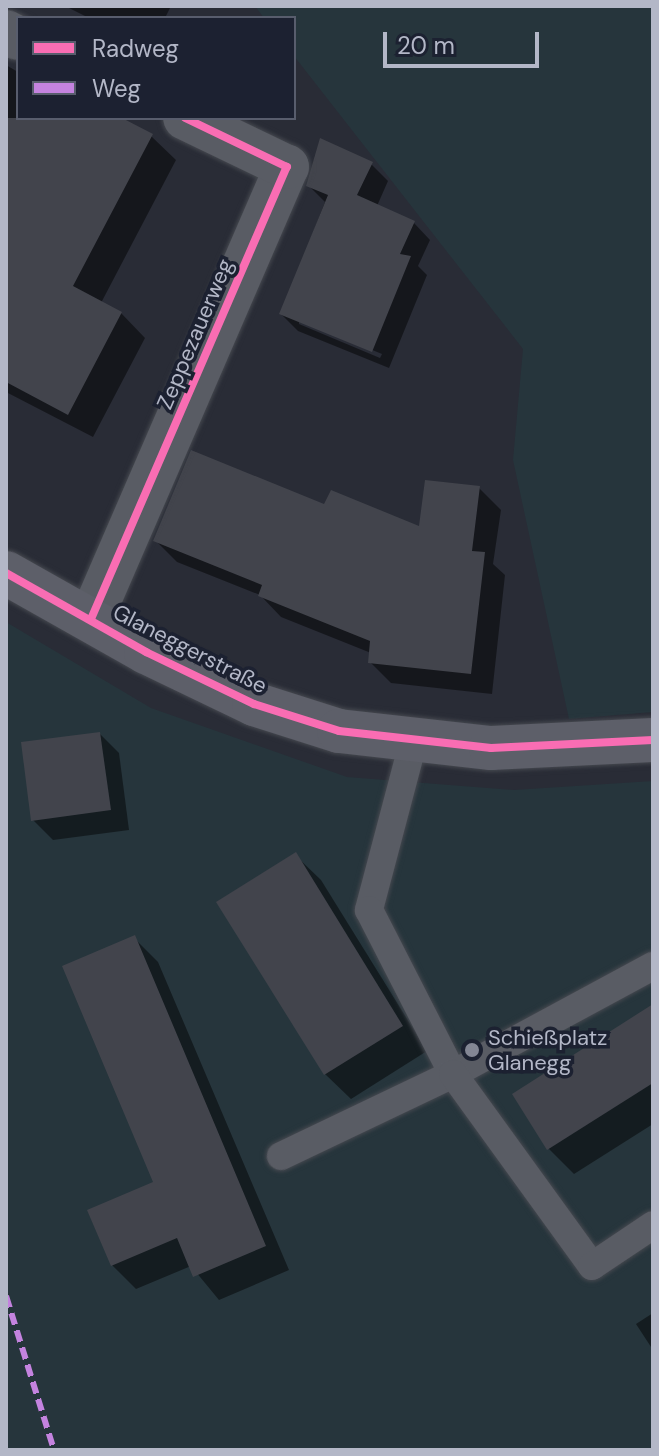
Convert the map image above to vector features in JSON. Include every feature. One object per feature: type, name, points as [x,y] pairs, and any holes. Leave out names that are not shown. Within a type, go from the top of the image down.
[{"type":"street","name":"Zeppezauerweg","points":[[91,619],[287,167],[189,120]]},
{"type":"street","name":"Glaneggerstraße","points":[[6,573],[254,704],[339,731],[413,743],[491,748],[653,740]]},
{"type":"lane","points":[[413,743],[369,910],[453,1074],[592,1266],[653,1225]]},
{"type":"lane","points":[[281,1156],[453,1074],[653,966]]},
{"type":"shaded area","points":[[255,6],[653,6],[653,712],[569,719],[513,460],[523,349],[296,59],[296,16],[262,16]]},
{"type":"shaded area","name":"Schießplatz Glanegg","points":[[6,622],[151,708],[347,777],[514,790],[653,781],[653,1450],[6,1450]]},
{"type":"building","points":[[6,118],[126,120],[153,134],[73,286],[122,312],[68,415],[6,382]]},
{"type":"building","points":[[320,138],[373,162],[357,195],[415,221],[400,254],[411,256],[372,352],[279,314],[328,195],[306,186]]},
{"type":"building","points":[[191,450],[324,504],[331,490],[419,526],[425,480],[480,486],[472,551],[485,552],[471,674],[368,663],[370,641],[258,596],[262,585],[153,541]]},
{"type":"building","points":[[100,732],[111,810],[31,821],[21,742]]},
{"type":"building","points":[[296,852],[403,1026],[324,1075],[216,902]]},
{"type":"building","points":[[135,935],[266,1246],[193,1277],[177,1238],[111,1266],[87,1210],[153,1182],[62,966]]},
{"type":"building","points":[[653,1004],[653,1083],[547,1150],[512,1094]]},
{"type":"marked path","points":[[6,1296],[54,1450]]},
{"type":"cycle path","points":[[91,619],[287,167],[189,120]]},
{"type":"cycle path","points":[[6,573],[146,652],[254,704],[339,731],[491,748],[653,740]]},
{"type":"place","name":"Schießplatz Glanegg","points":[[472,1050]]}]
